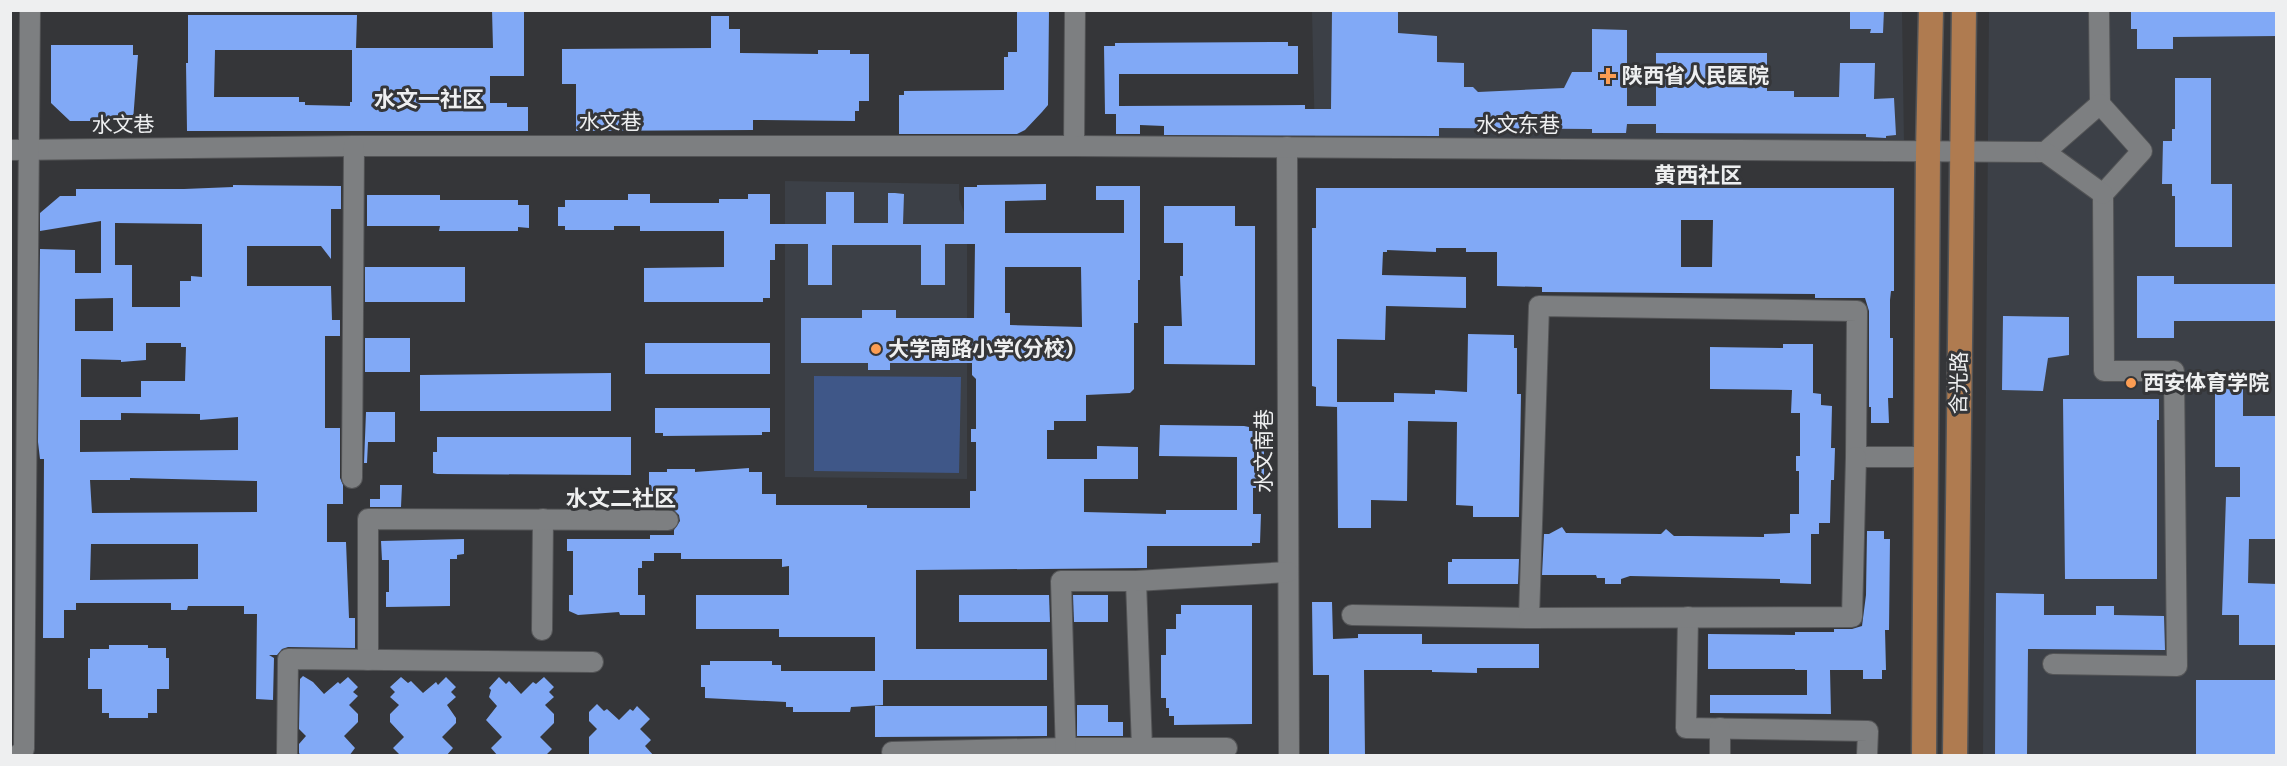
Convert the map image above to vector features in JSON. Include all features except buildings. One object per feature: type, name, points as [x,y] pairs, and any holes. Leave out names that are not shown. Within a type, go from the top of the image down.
[{"type":"main road","name":"含光路","points":[[1924,756],[1931,10]]},
{"type":"main road","name":"含光路","points":[[1954,756],[1964,10]]},
{"type":"street","points":[[17,756],[24,749],[20,150],[30,10]]},
{"type":"street","points":[[1074,146],[1075,10]]},
{"type":"street","points":[[2053,664],[2176,666],[2174,371],[2104,371],[2103,194],[2142,151],[2100,104],[2098,10]]},
{"type":"street","points":[[2100,104],[2045,152],[2103,194]]},
{"type":"street","points":[[352,478],[354,146]]},
{"type":"street","name":"水文巷","points":[[20,150],[354,146],[1074,146]]},
{"type":"street","name":"水文东巷","points":[[1074,146],[2045,152]]},
{"type":"street","name":"水文南巷","points":[[1287,147],[1289,756]]},
{"type":"street","points":[[1352,615],[1528,618],[1852,617],[1857,311],[1539,306],[1528,618]]},
{"type":"street","points":[[1856,457],[1926,457]]},
{"type":"street","points":[[368,660],[368,519],[668,520]]},
{"type":"street","points":[[542,630],[543,519]]},
{"type":"street","points":[[1066,752],[1061,581],[1136,581],[1288,572]]},
{"type":"street","points":[[1136,581],[1142,748]]},
{"type":"street","points":[[1688,617],[1686,728],[1868,731],[1867,756]]},
{"type":"street","points":[[287,756],[288,659],[593,662]]},
{"type":"street","points":[[1720,728],[1720,756]]},
{"type":"street","points":[[892,752],[1066,752],[1142,748],[1227,748]]},
{"type":"shaded area","name":"陕西省人民医院","points":[[1312,11],[1902,11],[1904,144],[1315,142]]},
{"type":"shaded area","name":"西安体育学院","points":[[1989,11],[2276,11],[2276,755],[1983,756]]},
{"type":"shaded area","name":"大学南路小学(分校)","points":[[785,181],[959,184],[959,199],[967,220],[967,479],[785,477]]},
{"type":"shaded area","points":[[814,376],[961,377],[959,473],[814,471]]},
{"type":"place","name":"陕西省人民医院","points":[[1608,76]]},
{"type":"place","name":"大学南路小学(分校)","points":[[876,349]]},
{"type":"place","name":"西安体育学院","points":[[2131,383]]},
{"type":"district","name":"水文一社区","points":[[429,99]]},
{"type":"district","name":"黄西社区","points":[[1698,175]]},
{"type":"district","name":"水文二社区","points":[[621,498]]}]
